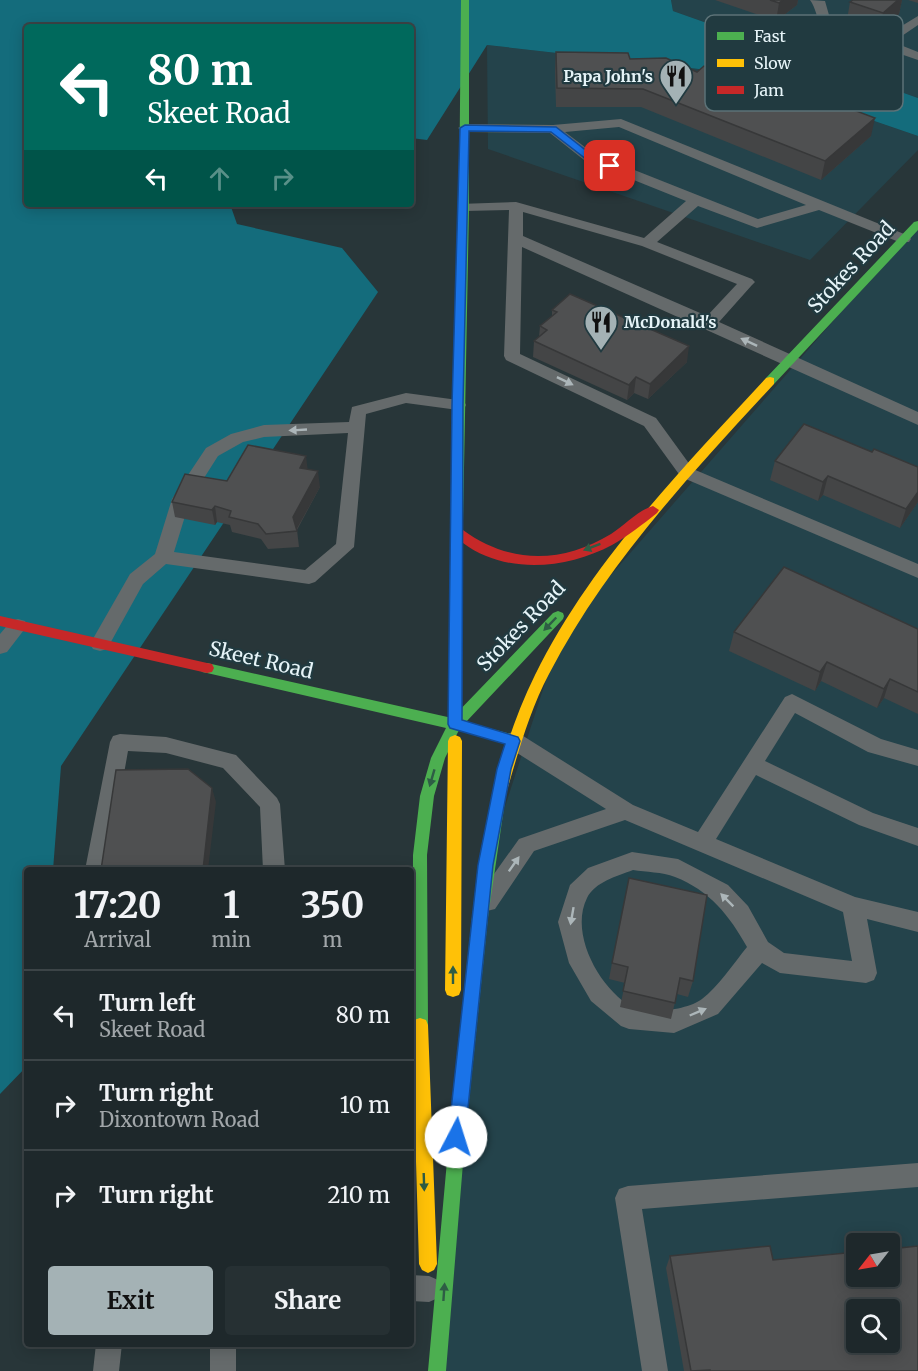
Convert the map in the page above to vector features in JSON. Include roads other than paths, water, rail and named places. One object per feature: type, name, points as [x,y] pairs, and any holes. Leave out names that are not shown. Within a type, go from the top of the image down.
[{"type":"main road","points":[[453,1005],[458,405],[464,207],[465,0]]},
{"type":"main road","name":"Stokes Road","points":[[437,1371],[452,1180],[480,912],[493,819],[504,769],[539,674],[562,631],[620,552],[659,505],[789,360],[913,231]]},
{"type":"main road","points":[[457,532],[467,543],[481,552],[508,559],[546,560],[598,546],[659,505]]},
{"type":"main road","name":"Stokes Road","points":[[433,1371],[420,1288],[420,855],[427,796],[438,758],[455,724],[620,552]]},
{"type":"main road","name":"Skeet Road","points":[[9,623],[455,724],[513,741]]},
{"type":"main road","points":[[452,1180],[453,1040]]},
{"type":"lane","points":[[816,0],[821,4],[822,15]]},
{"type":"lane","points":[[903,30],[918,20]]},
{"type":"lane","points":[[903,51],[918,57]]},
{"type":"lane","points":[[465,128],[553,129],[621,123],[820,205],[913,231]]},
{"type":"lane","points":[[553,129],[589,157],[758,224],[820,205]]},
{"type":"lane","points":[[647,243],[696,200]]},
{"type":"lane","points":[[516,206],[512,356],[650,422],[687,473],[918,571]]},
{"type":"lane","points":[[464,207],[516,206],[647,243],[747,282],[709,323]]},
{"type":"lane","points":[[516,239],[709,323],[918,419]]},
{"type":"lane","points":[[162,557],[309,577],[345,547],[358,411],[406,398],[458,405]]},
{"type":"lane","points":[[99,644],[136,579],[162,557],[181,499],[212,452],[237,438],[264,431],[357,427]]},
{"type":"lane","points":[[0,647],[9,623]]},
{"type":"lane","points":[[702,843],[792,702],[875,746],[918,758]]},
{"type":"lane","points":[[97,867],[120,741],[166,745],[229,761],[270,804],[274,867]]},
{"type":"lane","points":[[513,741],[626,812],[853,906],[918,922]]},
{"type":"lane","points":[[752,764],[866,819],[918,837]]},
{"type":"lane","points":[[480,912],[527,845],[626,812]]},
{"type":"lane","points":[[759,948],[710,1007],[674,1022],[629,1018],[599,994],[579,963],[569,922],[578,892],[596,875],[632,861],[678,868],[720,892],[740,913],[759,948],[780,963],[866,973],[853,906]]},
{"type":"lane","points":[[655,1371],[628,1198],[918,1175]]},
{"type":"lane","points":[[106,1371],[109,1347]]},
{"type":"lane","points":[[223,1347],[223,1371]]},
{"type":"place","name":"Papa John's","points":[[676,105]]},
{"type":"place","name":"McDonald's","points":[[601,351]]}]
